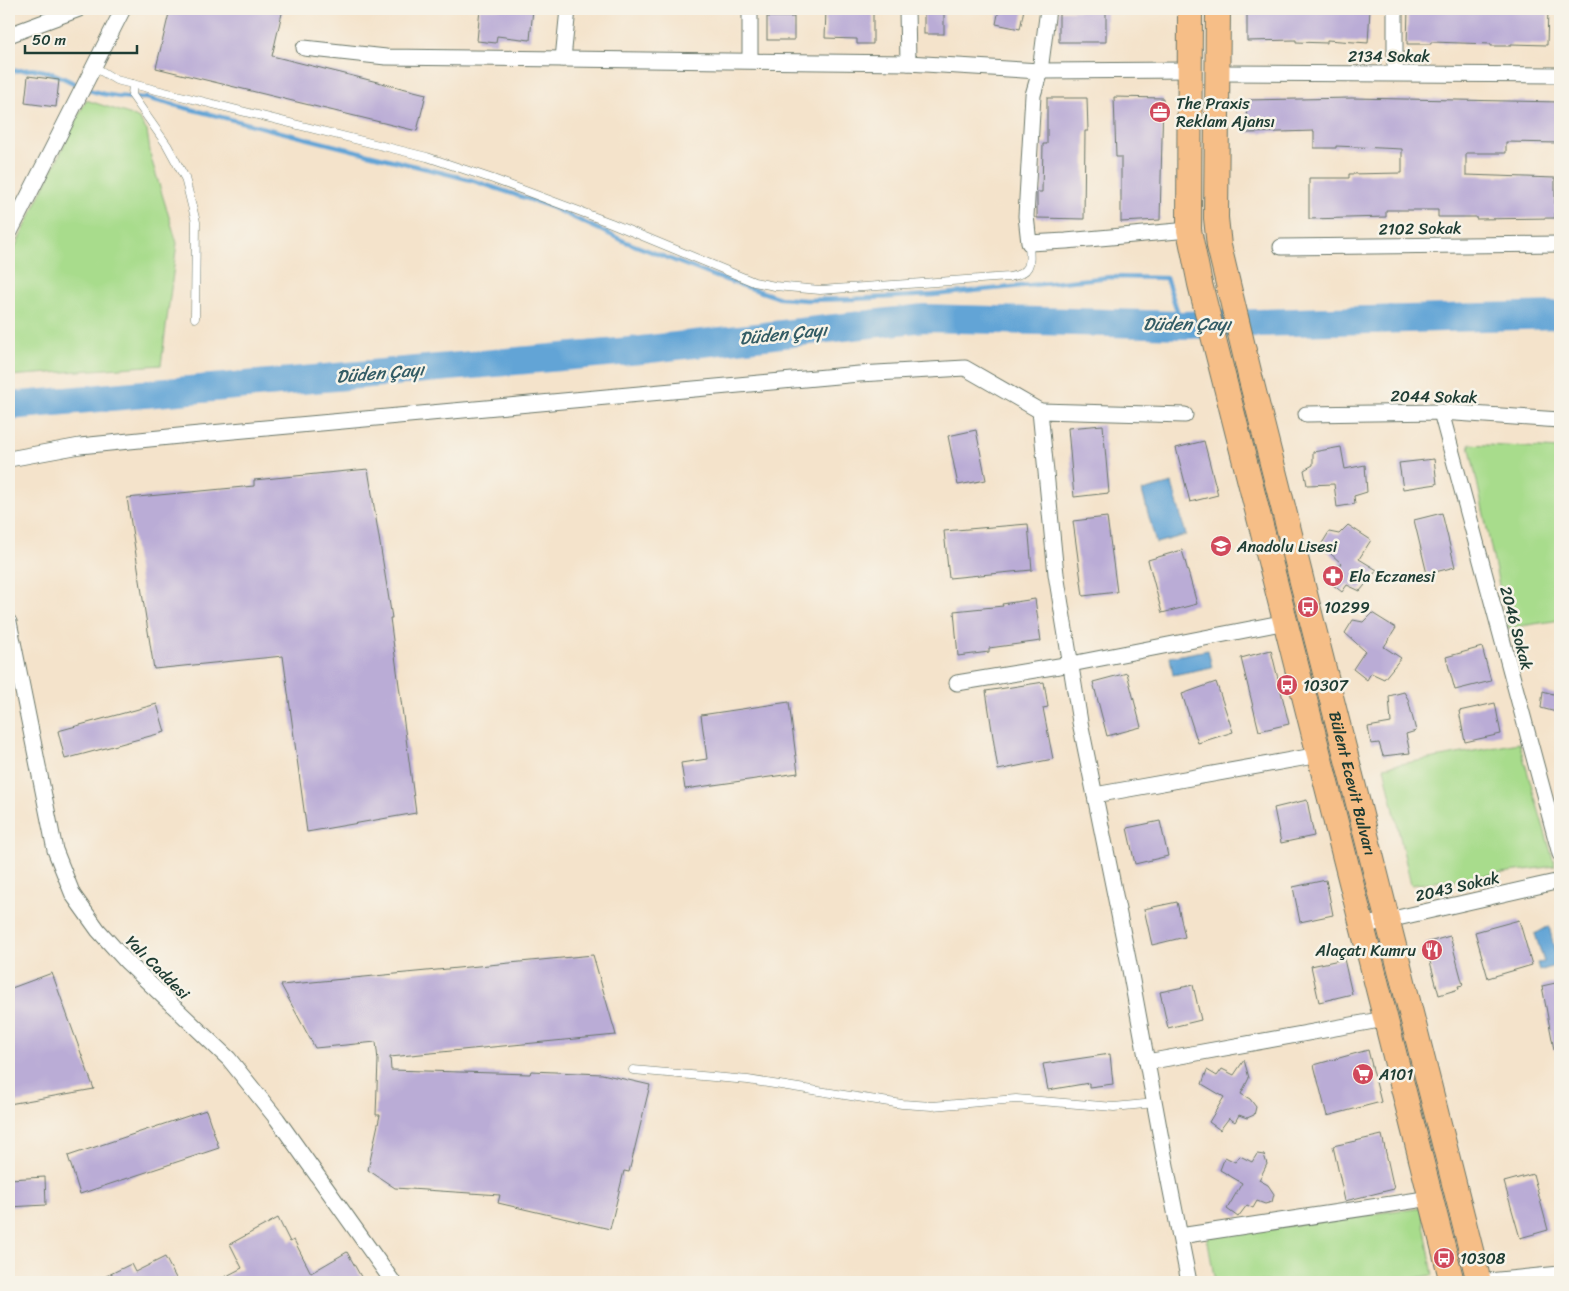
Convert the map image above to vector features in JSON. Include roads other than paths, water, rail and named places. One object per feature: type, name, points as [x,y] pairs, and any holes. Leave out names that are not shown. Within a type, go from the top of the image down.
[{"type":"main road","name":"Bülent Ecevit Bulvarı","points":[[1190,9],[1189,230],[1200,284],[1452,1282]]},
{"type":"main road","name":"Bülent Ecevit Bulvarı","points":[[1218,9],[1216,218],[1219,246],[1251,380],[1479,1282]]},
{"type":"street","points":[[9,35],[79,9]]},
{"type":"street","points":[[9,234],[123,9]]},
{"type":"street","points":[[564,59],[568,9]]},
{"type":"street","points":[[750,9],[750,60]]},
{"type":"street","points":[[907,9],[908,63]]},
{"type":"street","points":[[1048,9],[1040,71],[1033,95],[1026,216],[1029,243],[1189,230]]},
{"type":"street","points":[[1395,9],[1395,73]]},
{"type":"street","points":[[304,48],[386,57],[908,63],[1040,71],[1190,70]]},
{"type":"street","name":"2134 Sokak","points":[[1216,73],[1560,75]]},
{"type":"street","name":"2102 Sokak","points":[[1281,247],[1560,244]]},
{"type":"street","points":[[9,459],[80,446],[189,435],[859,374],[965,368],[1040,411],[1185,415]]},
{"type":"street","points":[[1040,411],[1056,574],[1080,722],[1128,959],[1189,1282]]},
{"type":"street","name":"2044 Sokak","points":[[1306,414],[1441,412],[1560,420]]},
{"type":"street","name":"2046 Sokak","points":[[1441,412],[1560,854]]},
{"type":"street","name":"Yalı Caddesi","points":[[9,622],[55,850],[73,895],[98,930],[126,961],[229,1060],[277,1119],[394,1282]]},
{"type":"street","points":[[958,683],[1071,664],[1286,622]]},
{"type":"street","points":[[1095,795],[1319,755]]},
{"type":"street","name":"2043 Sokak","points":[[1362,926],[1560,881]]},
{"type":"street","points":[[1147,1062],[1385,1019]]},
{"type":"street","points":[[1180,1236],[1431,1198]]},
{"type":"street","points":[[1479,1282],[1560,1274]]},
{"type":"lane","points":[[92,69],[116,80],[427,157],[611,222],[754,282],[768,285],[820,290],[1019,276],[1025,272],[1030,262],[1029,243]]},
{"type":"lane","points":[[133,84],[132,95],[167,145],[185,178],[196,222],[195,318]]},
{"type":"lane","points":[[633,1070],[748,1080],[902,1104],[932,1106],[1016,1099],[1114,1107],[1155,1103]]},
{"type":"water","points":[[1172,483],[1186,535],[1156,543],[1142,491]]},
{"type":"water","points":[[1208,650],[1212,667],[1173,675],[1170,657]]},
{"type":"water","points":[[1549,926],[1558,965],[1539,971],[1537,963],[1544,962],[1535,934]]},
{"type":"waterway","points":[[9,73],[18,70],[43,70],[99,93],[119,97],[146,98],[471,180],[546,205],[626,242],[714,276],[780,298],[806,300],[933,295],[1110,277],[1166,278],[1182,325]]},
{"type":"waterway","name":"Düden Çayı","points":[[9,406],[641,350],[924,318],[1182,325],[1560,315]]},
{"type":"place","name":"The Praxis Reklam Ajansı","points":[[1160,112]]},
{"type":"place","name":"Anadolu Lisesi","points":[[1221,546]]},
{"type":"place","name":"Ela Eczanesi","points":[[1333,576]]},
{"type":"place","name":"10299","points":[[1308,607]]},
{"type":"place","name":"10307","points":[[1287,685]]},
{"type":"place","name":"Alaçatı Kumru","points":[[1432,950]]},
{"type":"place","name":"A101","points":[[1363,1074]]},
{"type":"place","name":"10308","points":[[1444,1258]]}]
